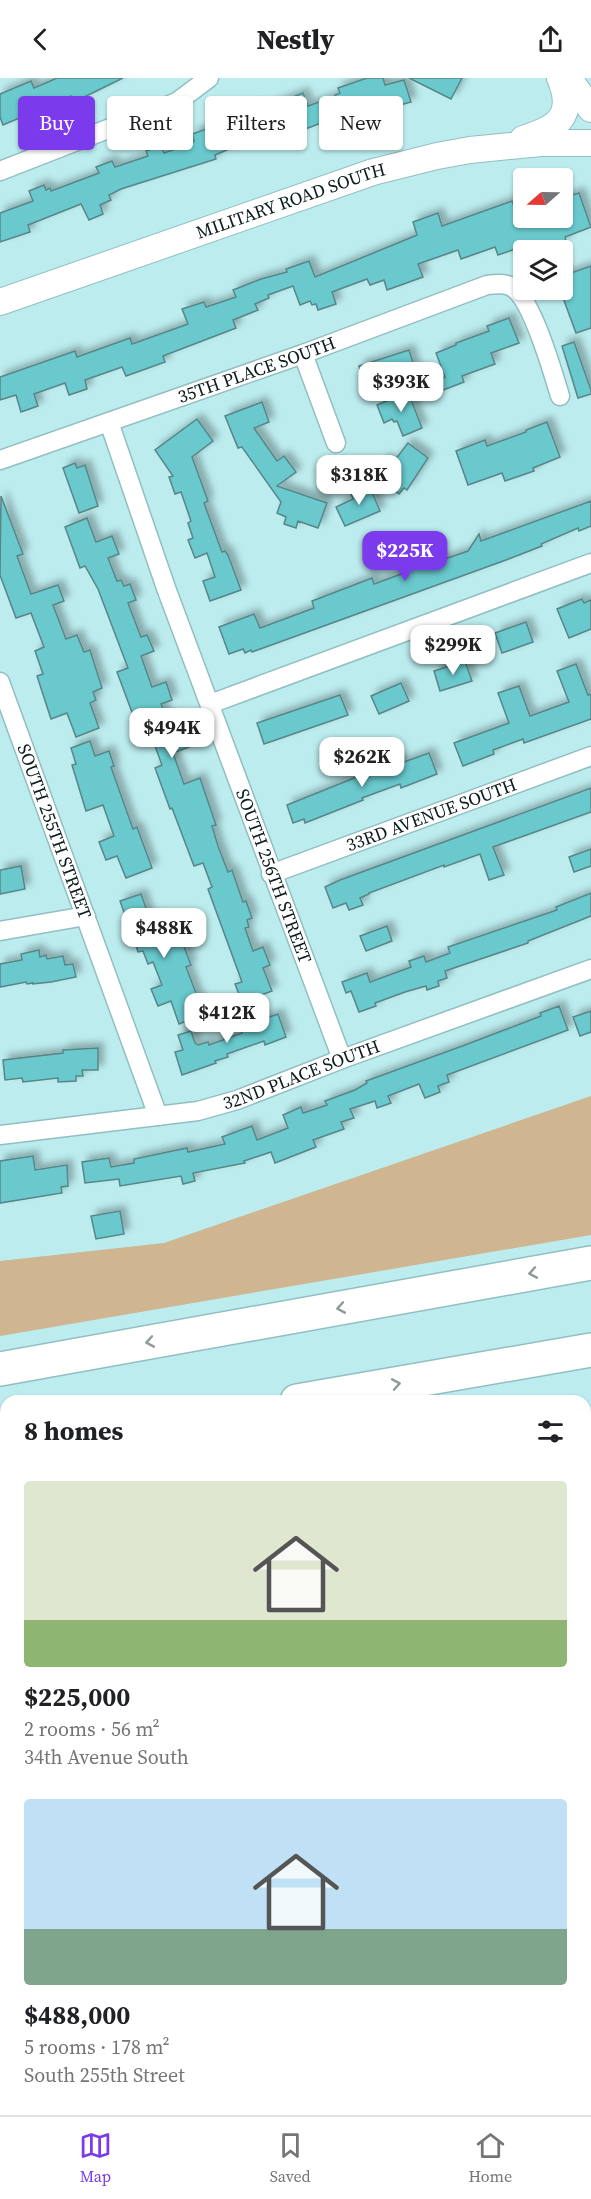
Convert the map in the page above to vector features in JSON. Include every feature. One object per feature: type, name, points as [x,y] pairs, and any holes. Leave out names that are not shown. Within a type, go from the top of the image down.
[{"type":"highway","points":[[0,1369],[591,1263]]},
{"type":"highway","points":[[332,1395],[591,1350]]},
{"type":"main road","points":[[503,146],[539,134],[559,122],[567,105],[567,96],[560,78]]},
{"type":"main road","points":[[568,78],[591,109]]},
{"type":"main road","name":"MILITARY ROAD SOUTH","points":[[0,302],[372,172],[437,156],[503,146],[591,143]]},
{"type":"street","points":[[0,171],[177,102],[209,78]]},
{"type":"street","name":"35TH PLACE SOUTH","points":[[0,460],[303,354],[487,285],[511,286],[524,298],[532,314],[560,396]]},
{"type":"street","points":[[303,354],[336,442]]},
{"type":"street","name":"SOUTH 256TH STREET","points":[[108,422],[271,874],[342,1059]]},
{"type":"street","points":[[210,704],[591,563]]},
{"type":"street","name":"SOUTH 255TH STREET","points":[[0,682],[158,1116]]},
{"type":"street","name":"33RD AVENUE SOUTH","points":[[271,874],[591,756]]},
{"type":"street","points":[[0,931],[86,916]]},
{"type":"street","name":"32ND PLACE SOUTH","points":[[0,1135],[158,1116],[198,1110],[237,1100],[342,1059],[591,969]]},
{"type":"shaded area","points":[[591,1096],[591,1235],[0,1336],[0,1261],[164,1243]]},
{"type":"building","points":[[57,78],[123,78],[86,96],[18,96],[18,119],[3,125],[0,117],[0,94],[31,81],[34,88]]},
{"type":"building","points":[[367,78],[383,78],[385,85],[404,80],[411,102],[403,104],[403,96],[336,96],[340,93],[338,88]]},
{"type":"building","points":[[409,78],[462,78],[451,99]]},
{"type":"building","points":[[319,102],[319,124],[307,128],[307,103],[308,106]]},
{"type":"building","points":[[205,130],[205,150],[227,150],[215,155],[216,159],[121,189],[109,195],[111,200],[100,205],[103,214],[89,220],[81,204],[28,225],[30,232],[0,242],[0,213],[33,201],[29,191],[44,185],[46,190],[50,188],[51,191],[99,173],[96,167],[112,161],[115,167],[148,156],[146,151],[149,150],[163,150],[164,153],[172,150],[193,150],[193,134]]},
{"type":"building","points":[[579,193],[591,227],[565,237],[566,240],[513,240],[513,250],[498,255],[495,247],[461,259],[458,250],[418,264],[423,277],[387,290],[384,280],[370,285],[367,279],[332,292],[336,304],[318,310],[316,304],[312,305],[310,301],[300,305],[293,286],[268,295],[269,298],[255,304],[258,310],[233,320],[236,328],[163,356],[165,362],[126,376],[122,367],[85,380],[87,389],[69,395],[65,383],[34,394],[38,406],[21,412],[16,395],[0,400],[0,377],[75,351],[77,357],[130,338],[132,344],[188,324],[182,309],[204,302],[206,307],[236,297],[233,290],[287,272],[286,269],[309,261],[315,277],[417,235],[413,222],[438,213],[442,226],[512,201],[513,228],[573,228],[573,195]]},
{"type":"building","points":[[591,266],[591,328],[576,333],[564,300],[573,300],[573,272]]},
{"type":"building","points":[[509,318],[519,343],[491,353],[495,364],[462,376],[464,382],[420,399],[416,389],[445,377],[436,353],[489,331],[487,326]]},
{"type":"building","points":[[574,342],[591,390],[591,394],[578,398],[562,346]]},
{"type":"building","points":[[409,350],[415,369],[365,385],[359,366]]},
{"type":"building","points":[[408,392],[422,428],[403,436],[397,421],[394,422],[392,419],[384,423],[377,405]]},
{"type":"building","points":[[262,402],[269,422],[254,428],[277,461],[284,456],[296,472],[277,486],[327,503],[318,528],[298,521],[296,528],[284,524],[286,517],[277,513],[281,502],[242,447],[238,448],[225,416]]},
{"type":"building","points":[[197,419],[213,441],[192,457],[208,501],[204,503],[222,552],[225,551],[228,555],[241,590],[210,601],[203,581],[215,577],[207,553],[195,558],[188,540],[193,538],[188,523],[191,521],[181,492],[175,494],[169,477],[173,476],[155,450]]},
{"type":"building","points":[[547,422],[560,457],[533,468],[534,471],[505,481],[502,473],[468,485],[456,451],[485,440],[487,446]]},
{"type":"building","points":[[408,443],[428,458],[407,490],[404,488],[399,494],[373,474],[385,459],[392,464]]},
{"type":"building","points":[[75,463],[77,468],[85,465],[98,506],[79,513],[63,468]]},
{"type":"building","points":[[368,483],[380,511],[345,526],[336,507],[353,499],[350,491]]},
{"type":"building","points":[[1,496],[23,554],[17,556],[31,594],[58,585],[64,601],[53,605],[66,639],[77,635],[84,652],[90,650],[102,688],[93,692],[96,700],[90,703],[99,728],[76,737],[67,713],[51,719],[37,676],[43,674],[35,651],[44,647],[31,613],[16,618],[0,575]]},
{"type":"building","points":[[591,501],[591,526],[579,531],[578,528],[541,544],[542,546],[506,560],[252,652],[251,650],[245,653],[243,649],[229,654],[219,627],[254,614],[260,628],[314,608],[312,601],[372,578],[374,584],[404,573],[401,566],[412,562],[415,569],[468,551],[479,534],[481,541]]},
{"type":"building","points":[[87,518],[96,542],[112,536],[119,554],[108,558],[117,581],[121,580],[124,586],[130,584],[136,600],[128,603],[141,637],[147,635],[154,651],[141,656],[152,687],[166,682],[172,700],[161,704],[171,728],[176,726],[178,732],[182,730],[189,747],[173,753],[184,784],[200,778],[216,825],[212,826],[218,846],[228,872],[232,870],[243,902],[246,901],[252,918],[247,920],[249,927],[245,928],[253,951],[263,947],[270,965],[263,968],[272,991],[242,1002],[235,984],[242,982],[208,889],[212,887],[203,863],[194,866],[172,808],[170,809],[155,768],[162,765],[142,711],[133,715],[117,672],[128,668],[98,589],[85,566],[80,568],[65,527]]},
{"type":"building","points":[[582,599],[584,603],[591,600],[591,629],[569,638],[557,609]]},
{"type":"building","points":[[526,622],[533,642],[502,653],[495,633]]},
{"type":"building","points":[[465,661],[472,681],[440,691],[434,671]]},
{"type":"building","points":[[576,664],[588,695],[591,694],[591,719],[524,743],[523,739],[493,750],[494,754],[463,766],[454,743],[509,723],[498,693],[519,686],[530,716],[569,702],[557,671]]},
{"type":"building","points":[[401,683],[409,701],[379,714],[371,696]]},
{"type":"building","points":[[340,695],[348,715],[264,744],[257,723]]},
{"type":"building","points":[[90,741],[95,756],[109,751],[114,766],[111,767],[133,829],[137,827],[152,868],[126,878],[117,856],[106,860],[99,842],[114,836],[103,805],[86,811],[72,765],[76,764],[71,748]]},
{"type":"building","points":[[429,753],[437,774],[401,788],[400,784],[362,798],[363,800],[305,823],[304,819],[293,823],[287,805],[399,760],[401,763]]},
{"type":"building","points":[[591,788],[591,812],[493,847],[504,875],[489,880],[480,854],[369,893],[360,898],[363,905],[349,910],[346,903],[333,908],[325,887],[340,880]]},
{"type":"building","points":[[591,849],[591,866],[574,872],[569,857]]},
{"type":"building","points":[[21,866],[25,889],[0,894],[0,870]]},
{"type":"building","points":[[591,893],[591,916],[528,941],[528,943],[445,971],[447,978],[438,981],[439,986],[427,990],[426,986],[405,992],[375,1003],[376,1006],[359,1012],[351,991],[346,993],[342,982],[367,973],[370,982],[411,967],[409,961],[424,956],[426,962],[450,953],[448,947],[557,910],[556,907]]},
{"type":"building","points":[[141,894],[152,925],[164,920],[167,926],[175,923],[191,965],[186,967],[204,1014],[179,1024],[171,1001],[158,1006],[151,989],[162,985],[153,962],[148,964],[143,951],[138,952],[120,901]]},
{"type":"building","points":[[387,926],[392,941],[366,951],[360,936]]},
{"type":"building","points":[[39,950],[40,957],[46,955],[47,959],[63,956],[65,965],[73,964],[76,977],[0,987],[0,964],[22,960],[21,954]]},
{"type":"building","points":[[559,1006],[568,1030],[447,1075],[449,1082],[438,1086],[440,1092],[425,1098],[419,1084],[388,1096],[391,1103],[377,1108],[375,1101],[350,1109],[354,1118],[341,1122],[344,1129],[313,1140],[316,1147],[275,1163],[271,1152],[244,1161],[245,1163],[193,1173],[195,1181],[183,1184],[181,1176],[120,1186],[119,1179],[85,1183],[82,1162],[109,1158],[111,1167],[134,1163],[134,1159],[187,1148],[188,1152],[225,1144],[222,1137],[252,1126],[257,1140],[288,1128],[283,1115],[301,1107],[303,1113],[327,1105],[325,1101],[355,1090],[367,1083],[366,1081],[541,1016],[540,1013]]},
{"type":"building","points":[[591,1011],[591,1032],[580,1036],[573,1017]]},
{"type":"building","points":[[278,1014],[286,1037],[265,1045],[264,1041],[227,1054],[228,1057],[215,1061],[216,1063],[182,1075],[175,1052],[183,1050],[178,1035],[191,1031],[195,1043],[198,1045],[208,1042],[209,1045],[242,1033],[240,1027]]},
{"type":"building","points":[[98,1048],[98,1070],[82,1070],[83,1076],[76,1076],[76,1081],[58,1082],[58,1078],[23,1082],[22,1078],[5,1080],[3,1060],[63,1053],[63,1050]]},
{"type":"building","points":[[33,1156],[35,1170],[67,1165],[68,1186],[61,1187],[62,1193],[0,1203],[0,1161]]},
{"type":"building","points":[[120,1211],[124,1234],[96,1239],[91,1216]]}]
